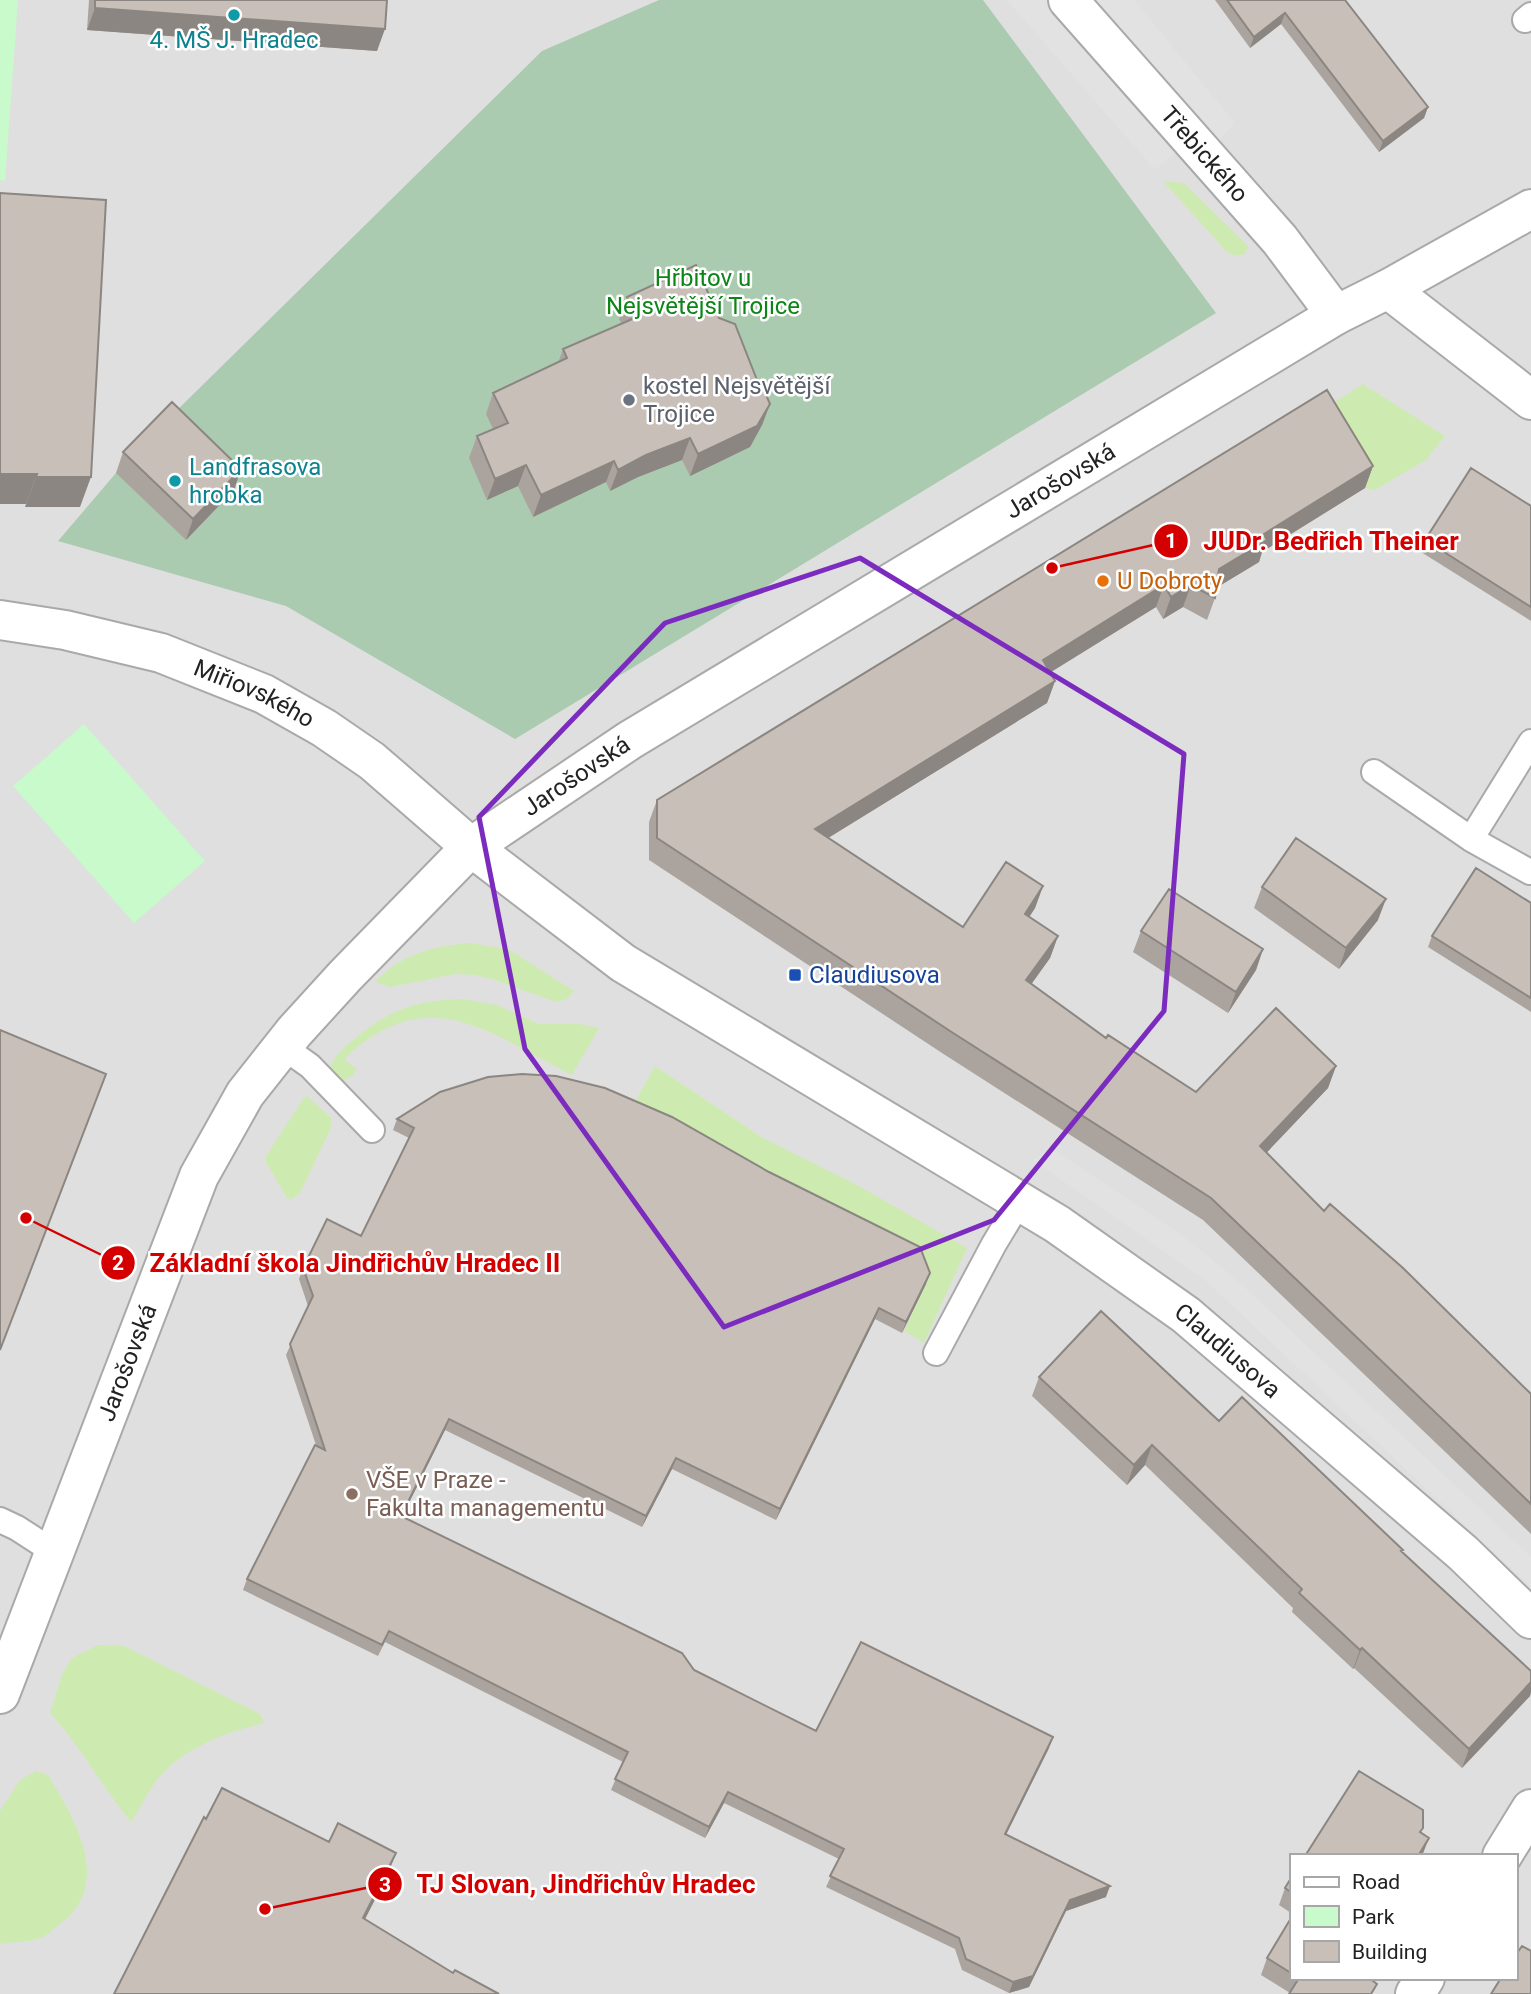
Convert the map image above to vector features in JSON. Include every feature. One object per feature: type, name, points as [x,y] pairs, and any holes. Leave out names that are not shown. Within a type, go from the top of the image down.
[{"type":"street","name":"Třebického","points":[[1068,0],[1280,240],[1336,315]]},
{"type":"street","name":"Jarošovská","points":[[0,1694],[199,1176],[245,1094],[282,1046],[345,976],[471,847],[631,740],[1336,315],[1531,209]]},
{"type":"street","points":[[1388,289],[1531,400]]},
{"type":"street","name":"Miřiovského","points":[[0,620],[65,630],[161,653],[264,694],[324,728],[372,761],[471,847]]},
{"type":"street","name":"Claudiusova","points":[[471,847],[623,963],[1057,1224],[1186,1315],[1463,1553],[1531,1619]]},
{"type":"street","points":[[1503,1854],[1531,1809]]},
{"type":"lane","points":[[1471,839],[1531,742]]},
{"type":"lane","points":[[1374,772],[1471,839],[1530,872]]},
{"type":"lane","points":[[282,1046],[310,1066],[372,1130]]},
{"type":"lane","points":[[936,1353],[1020,1201]]},
{"type":"lane","points":[[0,1520],[54,1552]]},
{"type":"highlighted area","points":[[860,558],[1184,754],[1164,1011],[994,1220],[724,1327],[525,1049],[479,817],[665,623]]},
{"type":"shaded area","points":[[0,0],[1531,0],[1531,1994],[0,1994]]},
{"type":"shaded area","points":[[1007,0],[1134,0],[1235,123],[1205,155],[1191,139],[1155,170]]},
{"type":"shaded area","points":[[1051,1148],[1186,1238],[1239,1282],[1531,1557],[1531,1587],[1205,1280],[1033,1160]]},
{"type":"green space","points":[[0,0],[18,0],[5,181],[0,180]]},
{"type":"green space","name":"Hřbitov u Nejsvětější Trojice","points":[[659,0],[983,0],[1216,313],[515,739],[286,606],[58,541],[116,473],[164,423],[542,51]]},
{"type":"green space","points":[[1163,181],[1184,183],[1248,246],[1245,254],[1236,256],[1227,252]]},
{"type":"green space","points":[[1363,384],[1445,436],[1426,460],[1375,490],[1365,488],[1319,412]]},
{"type":"green space","points":[[84,724],[205,861],[134,923],[13,786]]},
{"type":"green space","points":[[469,943],[508,949],[574,991],[567,999],[556,1002],[475,975],[456,974],[390,987],[375,982],[385,972],[418,953]]},
{"type":"green space","points":[[463,999],[497,1005],[539,1024],[579,1024],[599,1028],[572,1075],[486,1031],[459,1021],[432,1018],[405,1021],[376,1034],[346,1057],[346,1061],[357,1069],[343,1081],[330,1071],[341,1051],[365,1030],[391,1014],[431,1002]]},
{"type":"green space","points":[[655,1066],[763,1138],[859,1186],[967,1248],[924,1343],[904,1331],[930,1275],[869,1246],[631,1109]]},
{"type":"green space","points":[[307,1096],[331,1118],[331,1128],[300,1193],[292,1199],[287,1198],[266,1162],[266,1156]]},
{"type":"green space","points":[[98,1645],[124,1646],[260,1714],[264,1723],[233,1732],[189,1752],[164,1772],[154,1784],[131,1822],[72,1739],[50,1713],[63,1672],[72,1658]]},
{"type":"green space","points":[[36,1771],[48,1775],[78,1831],[87,1871],[85,1890],[76,1908],[45,1936],[0,1944],[0,1811],[20,1780]]},
{"type":"building","points":[[95,0],[387,0],[385,29],[95,8]]},
{"type":"building","points":[[1227,0],[1345,0],[1428,107],[1383,141],[1285,13],[1254,37]]},
{"type":"building","points":[[0,193],[106,200],[91,477],[0,474]]},
{"type":"building","name":"kostel Nejsvětější Trojice","points":[[696,265],[719,318],[735,324],[757,380],[760,381],[770,404],[757,426],[698,454],[690,438],[646,455],[618,470],[614,461],[541,495],[526,465],[495,479],[477,436],[508,423],[493,393],[567,358],[563,349],[637,317],[627,297]]},
{"type":"building","points":[[1327,390],[1373,466],[1264,534],[1267,540],[1219,569],[1215,598],[1191,585],[1171,597],[1164,585],[1043,660],[1055,681],[815,829],[963,927],[1006,862],[1043,886],[1025,914],[1058,936],[1026,980],[1106,1038],[1108,1035],[1196,1092],[1276,1008],[1336,1066],[1260,1146],[1324,1211],[1330,1204],[1403,1268],[1531,1394],[1531,1504],[1211,1198],[950,1031],[657,838],[657,800]]},
{"type":"building","name":"Landfrasova hrobka","points":[[172,402],[241,469],[193,519],[123,452]]},
{"type":"building","points":[[1471,468],[1531,506],[1531,607],[1425,540]]},
{"type":"building","points":[[1296,838],[1386,899],[1346,948],[1262,887]]},
{"type":"building","points":[[1476,868],[1531,903],[1531,998],[1432,936]]},
{"type":"building","points":[[1169,889],[1263,949],[1236,992],[1141,931]]},
{"type":"building","points":[[0,1030],[106,1074],[0,1350]]},
{"type":"building","name":"VŠE v Praze - Fakulta managementu","points":[[522,1074],[556,1076],[605,1088],[672,1117],[769,1172],[920,1247],[930,1273],[906,1322],[879,1308],[780,1509],[676,1458],[646,1516],[449,1419],[401,1516],[682,1653],[694,1670],[816,1731],[861,1642],[1053,1737],[1005,1834],[1110,1886],[1070,1900],[1033,1976],[1013,1982],[966,1959],[959,1938],[830,1876],[844,1849],[728,1792],[709,1827],[615,1779],[628,1752],[389,1631],[382,1645],[247,1579],[315,1445],[325,1450],[290,1344],[313,1296],[303,1268],[327,1219],[361,1236],[414,1128],[397,1119],[440,1092],[488,1077]]},
{"type":"building","points":[[1101,1311],[1219,1421],[1242,1397],[1403,1550],[1401,1551],[1531,1671],[1531,1682],[1469,1749],[1299,1593],[1302,1589],[1152,1445],[1134,1465],[1039,1377]]},
{"type":"building","points":[[1359,1771],[1423,1810],[1423,1828],[1420,1832],[1429,1838],[1419,1854],[1306,1854]]},
{"type":"building","points":[[222,1788],[329,1842],[338,1823],[396,1853],[363,1918],[453,1973],[455,1970],[499,1994],[114,1994],[204,1817],[206,1819]]},
{"type":"building","points":[[1290,1920],[1290,1972],[1267,1958]]},
{"type":"building","points":[[1522,1946],[1531,1951],[1531,1994],[1491,1994],[1500,1980],[1517,1980],[1517,1953]]},
{"type":"building","points":[[1298,1980],[1372,1980],[1377,1984],[1371,1994],[1289,1994]]},
{"type":"place","name":"4. MŠ J. Hradec","points":[[234,15]]},
{"type":"place","name":"kostel Nejsvětější Trojice","points":[[629,400]]},
{"type":"place","name":"Landfrasova hrobka","points":[[175,481]]},
{"type":"place","name":"JUDr. Bedřich Theiner","points":[[1052,568]]},
{"type":"place","name":"U Dobroty","points":[[1103,581]]},
{"type":"place","name":"Claudiusova","points":[[795,975]]},
{"type":"place","name":"Základní škola Jindřichův Hradec II","points":[[26,1218]]},
{"type":"place","name":"VŠE v Praze - Fakulta managementu","points":[[352,1494]]},
{"type":"place","name":"TJ Slovan, Jindřichův Hradec","points":[[265,1909]]}]
